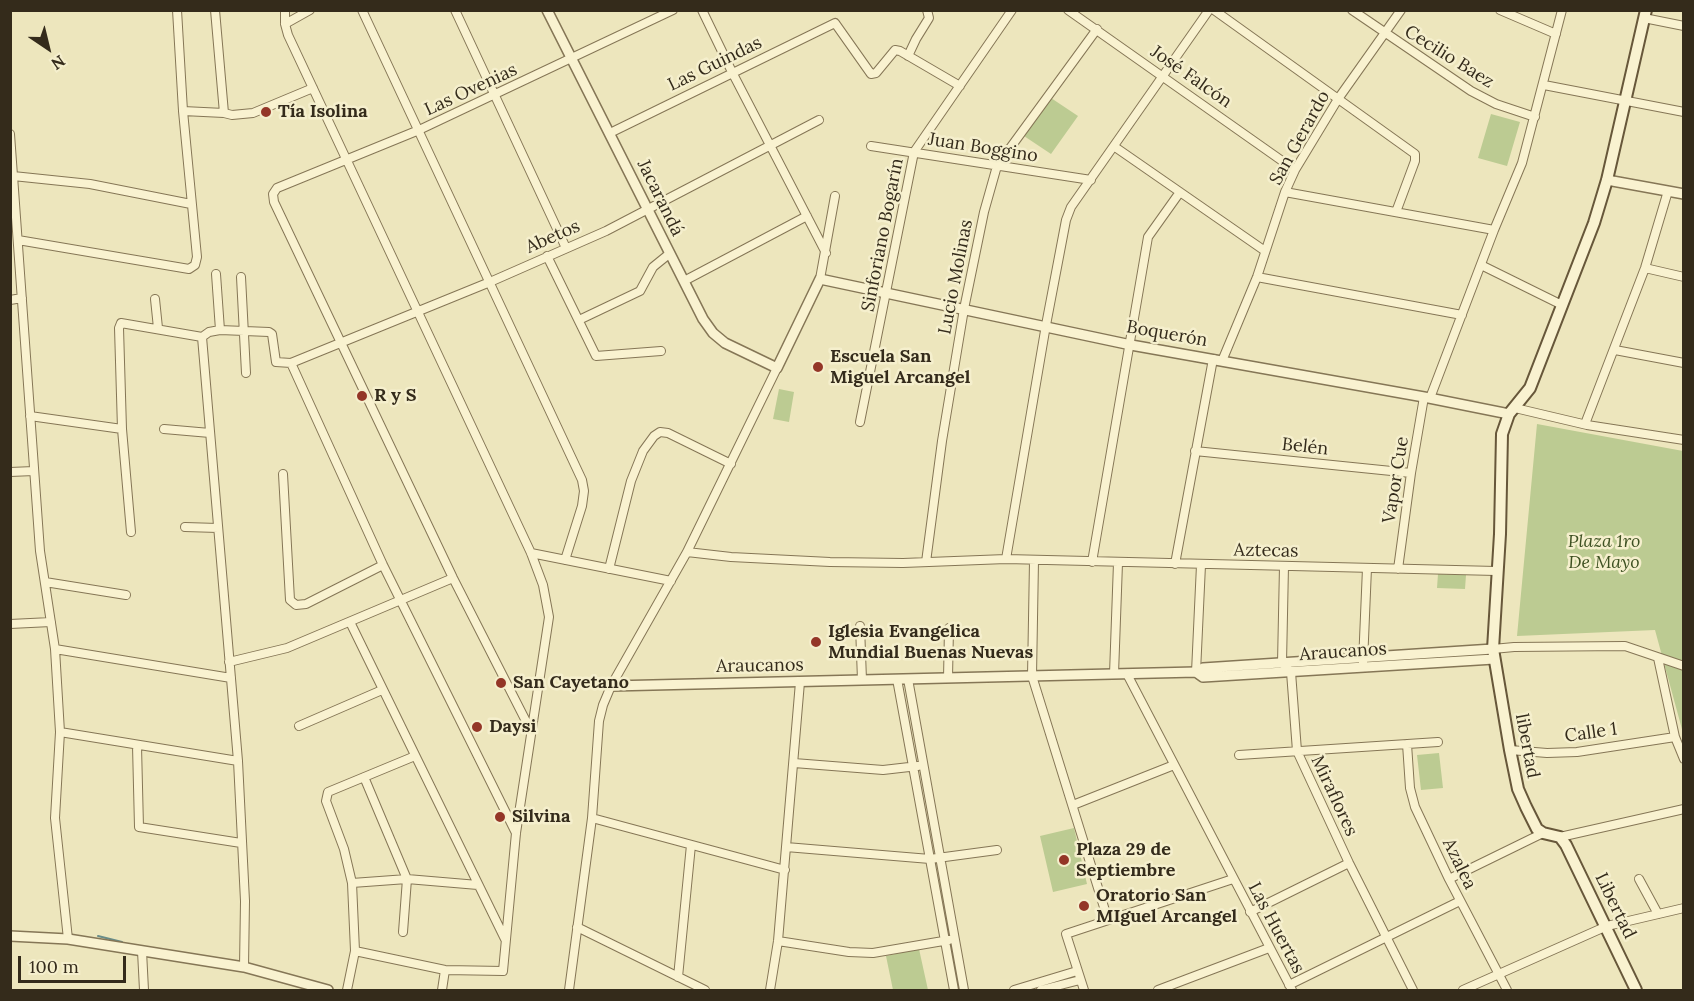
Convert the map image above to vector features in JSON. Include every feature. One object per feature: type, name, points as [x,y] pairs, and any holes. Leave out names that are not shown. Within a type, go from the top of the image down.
[{"type":"main road","points":[[1512,411],[1530,388],[1594,223],[1607,180],[1645,14]]},
{"type":"main road","name":"libertad","points":[[1512,411],[1502,434],[1500,534],[1496,571],[1493,654],[1518,789],[1537,829],[1543,833]]},
{"type":"main road","points":[[1543,833],[1560,837]]},
{"type":"main road","name":"Libertad","points":[[1560,837],[1607,926],[1636,990]]},
{"type":"street","points":[[18,240],[189,269],[195,265],[197,257],[183,111],[177,10]]},
{"type":"street","points":[[215,10],[224,113]]},
{"type":"street","points":[[285,10],[285,24],[313,88],[531,553],[543,585],[549,616],[516,833],[503,971],[445,970],[355,951]]},
{"type":"street","points":[[285,24],[310,10]]},
{"type":"street","points":[[362,10],[582,480],[584,491],[582,506],[565,560]]},
{"type":"street","points":[[455,10],[566,248]]},
{"type":"street","name":"Jacarandá","points":[[547,10],[703,319],[713,333],[725,343],[777,368]]},
{"type":"street","name":"Las Ovenias","points":[[342,344],[274,202],[273,194],[277,188],[419,130],[673,10]]},
{"type":"street","points":[[702,10],[826,253]]},
{"type":"street","points":[[927,10],[929,18],[909,56],[960,86]]},
{"type":"street","name":"Sinforiano Bogarín","points":[[860,422],[914,152],[1012,10]]},
{"type":"street","name":"José Falcón","points":[[1068,10],[1295,170]]},
{"type":"street","points":[[1006,559],[1066,220],[1071,207],[1209,10]]},
{"type":"street","points":[[1214,10],[1414,154],[1415,162],[1396,212]]},
{"type":"street","name":"Cecilio Baez","points":[[1352,10],[1470,91],[1496,104],[1535,117]]},
{"type":"street","name":"San Gerardo","points":[[1175,564],[1195,451],[1218,360],[1257,277],[1285,192],[1295,170],[1338,99],[1401,10]]},
{"type":"street","points":[[1500,10],[1556,34]]},
{"type":"street","name":"Vapor Cue","points":[[1398,569],[1411,473],[1427,397],[1522,163],[1562,10]]},
{"type":"street","points":[[1645,14],[1683,26]]},
{"type":"street","name":"Las Guindas","points":[[610,133],[835,23],[871,74],[876,73],[891,53],[896,50],[909,56]]},
{"type":"street","name":"Lucio Molinas","points":[[926,562],[942,441],[964,309],[984,212],[997,166],[1097,29]]},
{"type":"street","points":[[1544,85],[1683,112]]},
{"type":"street","points":[[183,111],[232,115],[254,113],[313,88]]},
{"type":"street","name":"Abetos","points":[[291,363],[490,282],[606,231],[819,120]]},
{"type":"street","points":[[10,134],[14,220],[18,240],[40,551],[55,649],[60,732],[55,818],[68,939]]},
{"type":"street","name":"Juan Boggino","points":[[871,146],[1091,180]]},
{"type":"street","points":[[1115,147],[1265,251]]},
{"type":"street","points":[[13,176],[90,184],[191,204]]},
{"type":"street","points":[[1607,180],[1683,194]]},
{"type":"street","points":[[1585,424],[1645,268],[1668,191]]},
{"type":"street","points":[[1092,562],[1148,237],[1180,192]]},
{"type":"street","points":[[1285,192],[1494,230]]},
{"type":"street","points":[[569,990],[592,818],[598,721],[611,686],[687,552],[820,279],[835,196]]},
{"type":"street","points":[[684,281],[807,216]]},
{"type":"street","points":[[579,320],[640,291],[654,267],[669,254]]},
{"type":"street","points":[[547,256],[596,356],[661,351]]},
{"type":"street","points":[[1481,265],[1562,305]]},
{"type":"street","points":[[1645,268],[1683,277]]},
{"type":"street","points":[[216,274],[220,330]]},
{"type":"street","points":[[241,277],[246,373]]},
{"type":"street","points":[[1257,277],[1462,315]]},
{"type":"street","name":"Boquerón","points":[[820,279],[1131,345],[1512,411]]},
{"type":"street","points":[[10,300],[22,298]]},
{"type":"street","points":[[154,299],[158,328]]},
{"type":"street","points":[[131,532],[122,429],[119,325],[123,322],[202,337],[209,332],[220,330],[270,332],[275,361],[291,363],[383,565],[516,833]]},
{"type":"street","points":[[202,337],[238,761],[245,901],[244,967]]},
{"type":"street","points":[[342,344],[453,578],[531,733]]},
{"type":"street","points":[[1615,350],[1683,363]]},
{"type":"street","points":[[1512,411],[1683,440]]},
{"type":"street","points":[[30,416],[122,429]]},
{"type":"street","points":[[164,429],[210,433]]},
{"type":"street","points":[[609,569],[632,481],[643,451],[654,436],[660,432],[668,433],[731,464]]},
{"type":"street","name":"Belén","points":[[1195,451],[1411,473]]},
{"type":"street","points":[[10,472],[34,471]]},
{"type":"street","points":[[283,474],[290,600],[296,605],[306,604],[383,565]]},
{"type":"street","points":[[184,527],[218,528]]},
{"type":"street","name":"Aztecas","points":[[687,552],[731,557],[830,562],[1006,559],[1496,571]]},
{"type":"street","points":[[531,553],[671,581]]},
{"type":"street","points":[[1034,561],[1032,676],[1108,920]]},
{"type":"street","points":[[1114,674],[1118,563]]},
{"type":"street","points":[[1197,673],[1201,565]]},
{"type":"street","points":[[1284,566],[1282,663],[1291,672]]},
{"type":"street","points":[[1363,663],[1367,568]]},
{"type":"street","points":[[229,662],[287,648],[453,578]]},
{"type":"street","points":[[45,582],[126,595]]},
{"type":"street","points":[[10,624],[51,622]]},
{"type":"street","points":[[350,622],[505,939]]},
{"type":"street","points":[[860,626],[862,680]]},
{"type":"street","points":[[948,678],[949,628]]},
{"type":"street","points":[[1493,654],[1514,647],[1625,646],[1683,666]]},
{"type":"street","points":[[55,649],[231,678]]},
{"type":"street","name":"Araucanos","points":[[611,686],[1114,674],[1197,673],[1203,677],[1291,672],[1363,663],[1493,654]]},
{"type":"street","points":[[1658,658],[1675,737],[1683,759]]},
{"type":"street","name":"Araucanos","points":[[1197,673],[1203,668],[1282,663],[1363,663]]},
{"type":"street","name":"Miraflores","points":[[1291,672],[1297,752],[1349,863],[1413,990]]},
{"type":"street","name":"Las Huertas","points":[[1127,674],[1290,988]]},
{"type":"street","points":[[897,679],[954,990]]},
{"type":"street","points":[[908,679],[964,990]]},
{"type":"street","points":[[770,990],[778,941],[800,682]]},
{"type":"street","points":[[299,726],[382,690]]},
{"type":"street","points":[[60,732],[238,761]]},
{"type":"street","name":"Calle 1","points":[[1510,750],[1548,753],[1577,752],[1675,737]]},
{"type":"street","points":[[1239,755],[1438,742]]},
{"type":"street","name":"Azalea","points":[[1407,744],[1410,788],[1415,807],[1460,901],[1507,990]]},
{"type":"street","points":[[136,746],[139,827],[241,843]]},
{"type":"street","points":[[347,990],[355,951],[352,883],[344,849],[326,801],[328,792],[415,756]]},
{"type":"street","points":[[794,763],[883,770],[924,764]]},
{"type":"street","points":[[1073,806],[1174,765]]},
{"type":"street","points":[[364,777],[407,879],[404,932]]},
{"type":"street","points":[[1560,837],[1683,809]]},
{"type":"street","points":[[592,818],[784,870]]},
{"type":"street","points":[[1449,879],[1543,833]]},
{"type":"street","points":[[678,977],[691,845]]},
{"type":"street","points":[[786,847],[930,859],[997,850]]},
{"type":"street","points":[[1250,912],[1349,863]]},
{"type":"street","points":[[352,883],[407,879],[478,885]]},
{"type":"street","points":[[1083,990],[1066,934],[1233,879]]},
{"type":"street","points":[[1640,879],[1658,914]]},
{"type":"street","points":[[1290,988],[1460,901]]},
{"type":"street","points":[[1463,990],[1607,926],[1683,908]]},
{"type":"street","points":[[577,927],[705,990]]},
{"type":"street","points":[[10,936],[68,939],[244,967],[328,990]]},
{"type":"street","points":[[778,941],[849,952],[873,953],[955,939]]},
{"type":"street","points":[[1158,990],[1269,948]]},
{"type":"street","points":[[142,951],[144,990]]},
{"type":"street","points":[[442,990],[445,970]]},
{"type":"street","points":[[1014,990],[1079,975]]},
{"type":"street","points":[[1041,990],[1079,975]]},
{"type":"green space","points":[[1051,98],[1078,116],[1051,154],[1024,136]]},
{"type":"green space","points":[[1491,114],[1520,122],[1507,166],[1478,158]]},
{"type":"green space","points":[[779,389],[794,392],[789,422],[773,419]]},
{"type":"green space","name":"Plaza 1ro De Mayo","points":[[1537,424],[1683,451],[1683,733],[1655,630],[1517,636]]},
{"type":"green space","points":[[1438,574],[1466,575],[1465,589],[1437,588]]},
{"type":"green space","points":[[1439,753],[1443,788],[1421,790],[1417,755]]},
{"type":"green space","name":"Plaza 29 de Septiembre","points":[[1074,828],[1087,884],[1053,892],[1040,836]]},
{"type":"green space","points":[[919,949],[928,990],[893,990],[886,956]]},
{"type":"waterway","points":[[98,936],[122,942]]},
{"type":"place","name":"Tía Isolina","points":[[266,112]]},
{"type":"place","name":"Escuela San Miguel Arcangel","points":[[818,367]]},
{"type":"place","name":"R y S","points":[[362,396]]},
{"type":"place","name":"Iglesia Evangelica Mundial Buenas Nuevas","points":[[816,642]]},
{"type":"place","name":"San Cayetano","points":[[501,683]]},
{"type":"place","name":"Daysi","points":[[477,727]]},
{"type":"place","name":"Silvina","points":[[500,817]]},
{"type":"place","name":"Plaza 29 de Septiembre","points":[[1064,860]]},
{"type":"place","name":"Oratorio San MIguel Arcangel","points":[[1084,906]]}]
